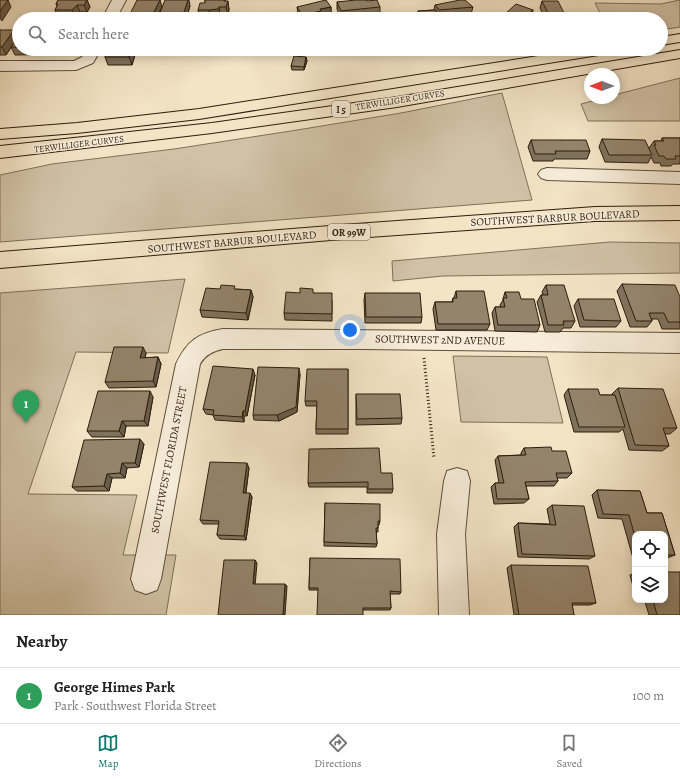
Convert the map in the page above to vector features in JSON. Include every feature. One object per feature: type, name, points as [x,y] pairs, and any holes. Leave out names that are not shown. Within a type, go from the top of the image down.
[{"type":"main road","points":[[668,40],[680,38]]},
{"type":"main road","name":"TERWILLIGER CURVES","points":[[0,152],[205,129],[389,103],[680,54]]},
{"type":"main road","name":"TERWILLIGER CURVES","points":[[0,134],[77,128],[199,114],[567,56]]},
{"type":"main road","name":"SOUTHWEST BARBUR BOULEVARD","points":[[0,260],[595,214],[680,213]]},
{"type":"street","points":[[113,12],[119,0]]},
{"type":"street","points":[[0,66],[70,66],[83,63],[88,60],[90,56]]},
{"type":"street","points":[[547,174],[680,178]]},
{"type":"street","name":"SOUTHWEST 2ND AVENUE","points":[[202,346],[215,340],[223,339],[680,343]]},
{"type":"street","name":"SOUTHWEST FLORIDA STREET","points":[[146,579],[188,364],[191,356],[202,346]]},
{"type":"street","points":[[454,615],[451,534],[457,481]]},
{"type":"path","points":[[422,340],[434,458]]},
{"type":"shaded area","points":[[680,0],[680,27],[668,29],[668,12],[600,12],[595,3],[661,4]]},
{"type":"shaded area","points":[[680,78],[680,121],[588,121],[581,104],[620,104],[620,93]]},
{"type":"shaded area","points":[[502,93],[532,200],[0,242],[0,175],[52,164],[174,149],[291,131],[401,113]]},
{"type":"shaded area","points":[[610,242],[680,243],[680,273],[443,276],[393,281],[392,261]]},
{"type":"shaded area","points":[[185,279],[168,353],[76,352],[28,494],[137,495],[123,555],[176,555],[166,615],[0,615],[0,293]]},
{"type":"shaded area","points":[[453,356],[547,357],[563,423],[461,422]]},
{"type":"building","points":[[0,0],[8,0],[0,11]]},
{"type":"building","points":[[58,0],[87,0],[84,5],[77,5],[72,10],[55,10]]},
{"type":"building","points":[[137,0],[160,0],[154,12],[131,12]]},
{"type":"building","points":[[165,0],[188,0],[184,12],[160,12]]},
{"type":"building","points":[[205,0],[228,1],[226,7],[198,10],[200,3],[205,3]]},
{"type":"building","points":[[326,0],[331,7],[320,9],[321,11],[316,12],[300,12],[297,7]]},
{"type":"building","points":[[377,0],[380,7],[341,11],[337,2]]},
{"type":"building","points":[[465,0],[473,7],[439,10],[435,5]]},
{"type":"building","points":[[542,1],[558,1],[564,12],[548,12]]},
{"type":"building","points":[[516,4],[533,10],[531,12],[507,12]]},
{"type":"building","points":[[436,10],[437,12],[418,12]]},
{"type":"building","points":[[0,30],[12,30],[12,33],[2,47],[0,47]]},
{"type":"building","points":[[106,56],[129,56],[129,57]]},
{"type":"building","points":[[294,56],[306,57],[304,67],[291,66]]},
{"type":"building","points":[[662,138],[680,138],[680,156],[675,156],[676,159],[666,159],[664,156],[659,156],[654,145],[656,145],[654,141],[664,141]]},
{"type":"building","points":[[602,139],[645,140],[652,155],[609,155]]},
{"type":"building","points":[[531,140],[586,140],[590,151],[555,151],[556,154],[535,154]]},
{"type":"building","points":[[622,284],[675,285],[680,297],[680,322],[668,322],[664,313],[649,313],[652,321],[636,321]]},
{"type":"building","points":[[221,285],[235,286],[234,289],[251,290],[246,313],[200,310],[206,288],[220,289]]},
{"type":"building","points":[[546,285],[564,285],[575,321],[563,321],[564,325],[548,325],[541,295],[548,295]]},
{"type":"building","points":[[300,288],[313,289],[313,293],[332,293],[332,314],[284,313],[286,292],[300,293]]},
{"type":"building","points":[[456,291],[484,291],[490,324],[438,324],[435,302],[453,302],[453,298],[457,298]]},
{"type":"building","points":[[505,292],[519,292],[521,299],[534,299],[540,325],[498,325],[495,307],[505,307],[503,298],[507,298]]},
{"type":"building","points":[[365,293],[420,293],[422,317],[366,317]]},
{"type":"building","points":[[578,299],[614,299],[621,321],[584,320]]},
{"type":"building","points":[[114,347],[143,347],[140,358],[158,357],[153,381],[105,382]]},
{"type":"building","points":[[213,366],[253,369],[245,411],[243,411],[242,417],[213,415],[214,410],[203,409]]},
{"type":"building","points":[[258,367],[299,368],[296,407],[277,415],[253,415]]},
{"type":"building","points":[[307,369],[348,369],[348,429],[316,429],[317,401],[305,401]]},
{"type":"building","points":[[618,388],[663,389],[677,428],[663,428],[669,446],[635,445]]},
{"type":"building","points":[[568,389],[598,389],[600,395],[615,395],[625,427],[579,427]]},
{"type":"building","points":[[98,391],[150,391],[144,421],[122,421],[119,431],[87,431]]},
{"type":"building","points":[[356,394],[400,394],[402,418],[357,419]]},
{"type":"building","points":[[140,439],[135,463],[122,463],[120,473],[107,474],[104,486],[72,487],[84,440]]},
{"type":"building","points":[[551,447],[552,451],[566,451],[572,473],[556,473],[558,481],[525,482],[529,499],[497,499],[495,483],[504,483],[498,456],[526,455],[524,448]]},
{"type":"building","points":[[379,448],[381,473],[392,473],[393,489],[368,489],[368,482],[308,483],[309,449]]},
{"type":"building","points":[[210,462],[247,463],[243,493],[250,493],[244,536],[217,535],[219,521],[200,520]]},
{"type":"building","points":[[597,490],[640,491],[647,513],[662,513],[668,531],[633,531],[629,515],[603,514]]},
{"type":"building","points":[[325,503],[380,504],[380,521],[378,521],[378,528],[376,528],[377,544],[324,542]]},
{"type":"building","points":[[552,505],[584,506],[595,556],[522,554],[518,523],[556,525]]},
{"type":"building","points":[[668,532],[675,555],[668,555]]},
{"type":"building","points":[[310,558],[400,559],[401,592],[390,591],[391,608],[363,608],[363,615],[317,615],[318,588],[309,588]]},
{"type":"building","points":[[224,560],[255,560],[253,584],[285,584],[283,615],[218,615]]},
{"type":"building","points":[[511,565],[588,566],[596,603],[572,603],[574,615],[519,615]]},
{"type":"building","points":[[668,572],[680,572],[680,615],[657,615],[654,603],[668,603]]},
{"type":"place","name":"George Himes Park","points":[[26,423]]}]
